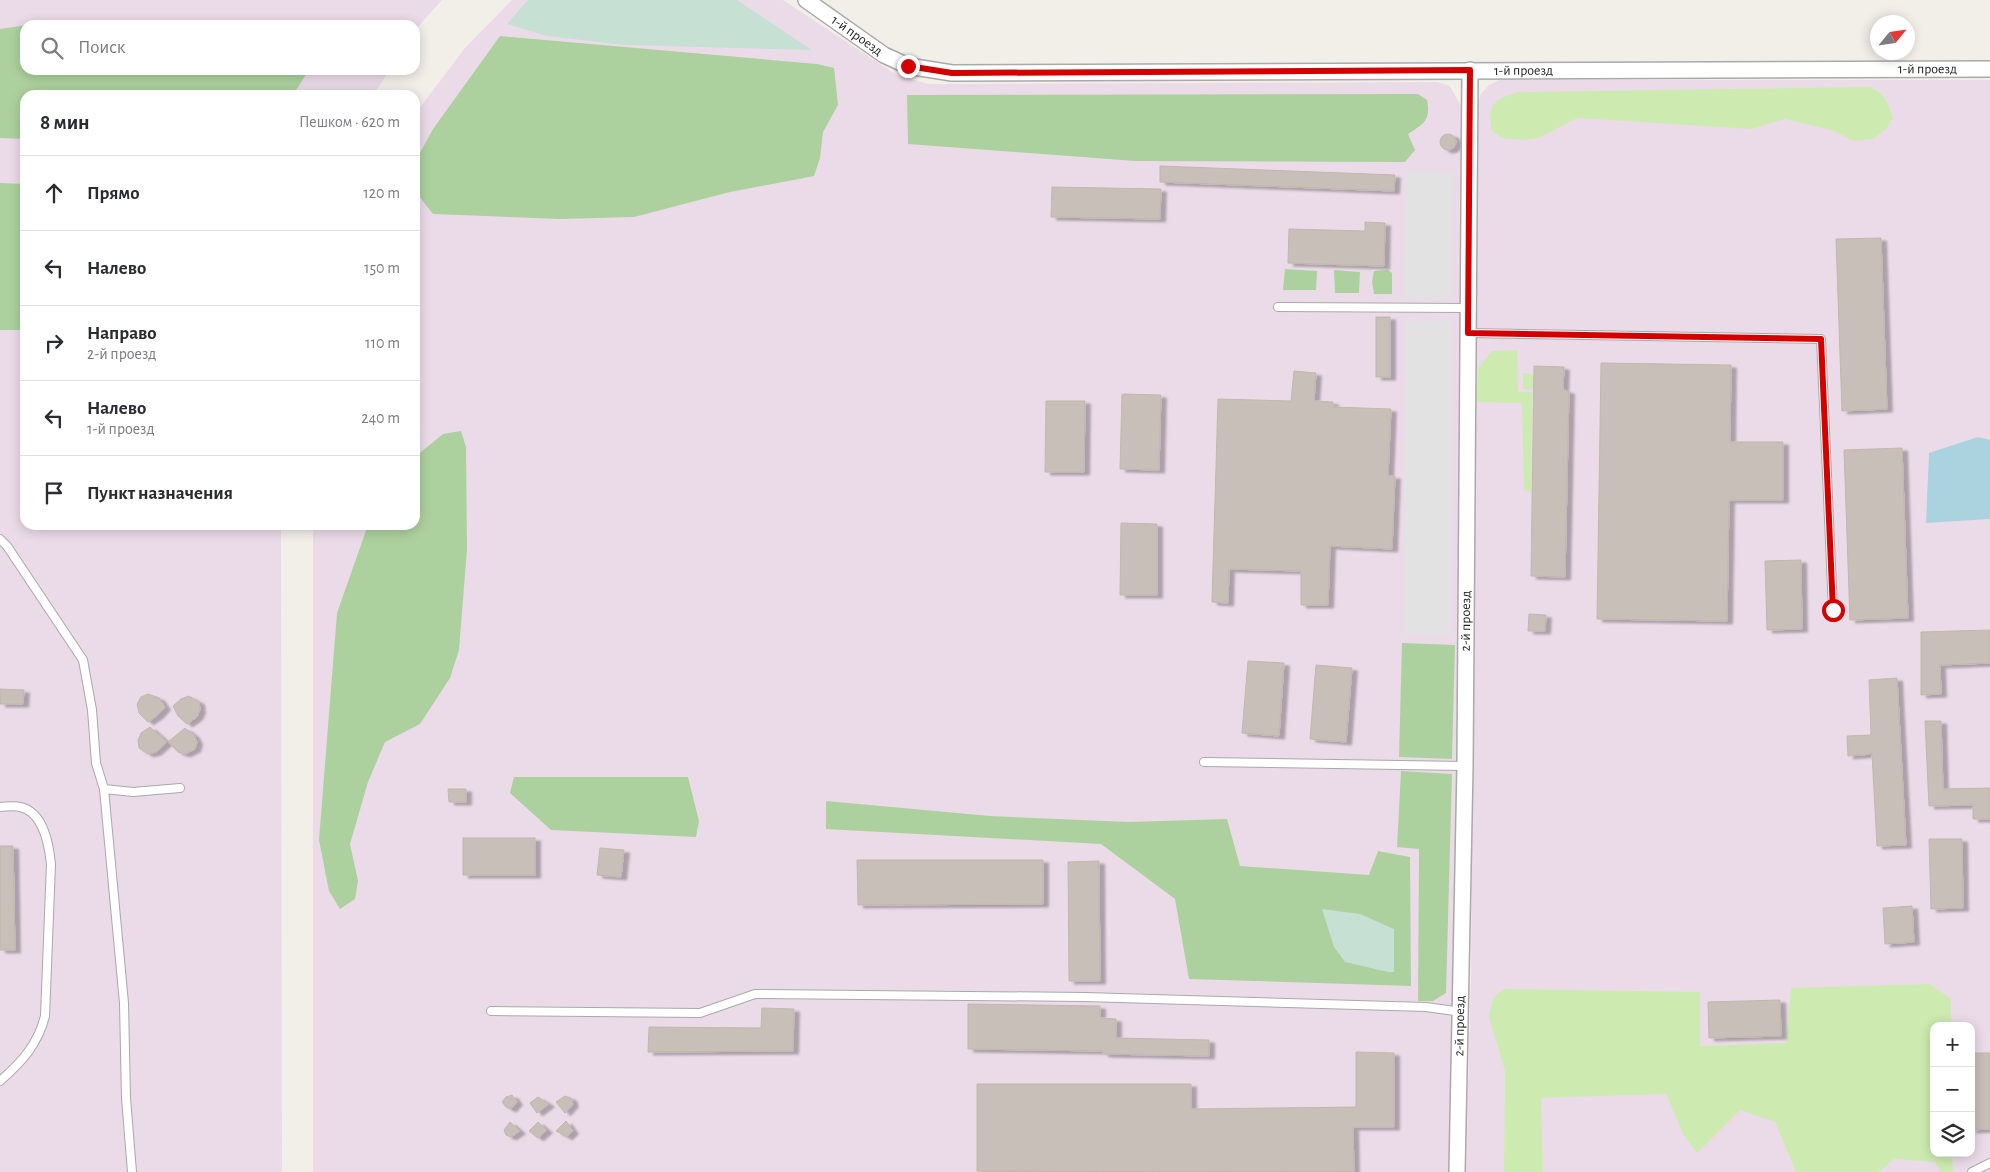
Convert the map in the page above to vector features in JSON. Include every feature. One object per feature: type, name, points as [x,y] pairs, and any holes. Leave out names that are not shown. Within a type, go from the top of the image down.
[{"type":"street","name":"1-й проезд","points":[[806,0],[884,55],[908,66],[952,73],[1990,69]]},
{"type":"street","name":"2-й проезд","points":[[1457,1172],[1462,1012],[1465,766],[1470,70]]},
{"type":"lane","points":[[1278,308],[1468,308]]},
{"type":"lane","points":[[1468,333],[1821,339],[1833,610]]},
{"type":"lane","points":[[0,539],[83,660],[92,710],[96,763],[104,789],[124,1003],[126,1098],[132,1172]]},
{"type":"lane","points":[[1204,762],[1465,766]]},
{"type":"lane","points":[[104,789],[133,792],[180,788]]},
{"type":"lane","points":[[0,807],[21,807],[31,813],[40,823],[48,842],[51,864],[45,1016],[40,1034],[30,1051],[0,1081]]},
{"type":"lane","points":[[491,1011],[700,1013],[755,994],[1094,997],[1426,1007],[1462,1012]]},
{"type":"lane","points":[[1972,1172],[1990,1163]]},
{"type":"shaded area","points":[[0,0],[442,0],[420,24],[420,20],[20,20],[20,75],[386,75],[377,90],[20,90],[20,530],[281,530],[282,1172],[0,1172]]},
{"type":"shaded area","points":[[512,0],[783,0],[898,76],[929,84],[1437,82],[1450,86],[1461,106],[1461,331],[1455,977],[1449,1172],[313,1172],[313,530],[420,530],[420,107],[465,48]]},
{"type":"shaded area","points":[[1500,80],[1990,80],[1990,1172],[1466,1172],[1471,979],[1477,105],[1481,94],[1489,85]]},
{"type":"shaded area","points":[[1407,171],[1454,173],[1451,299],[1403,297]]},
{"type":"shaded area","points":[[1406,321],[1452,321],[1450,636],[1404,635]]},
{"type":"green space","points":[[528,0],[737,0],[812,50],[624,45],[547,36],[507,24]]},
{"type":"green space","points":[[20,26],[20,75],[306,75],[296,90],[20,90],[20,139],[0,138],[0,29]]},
{"type":"green space","points":[[500,36],[817,64],[834,68],[838,105],[823,132],[820,158],[814,176],[730,192],[634,217],[560,219],[433,214],[420,197],[420,153],[433,129]]},
{"type":"green space","points":[[1870,87],[1879,92],[1885,100],[1893,118],[1886,129],[1873,139],[1854,141],[1831,130],[1785,119],[1751,129],[1577,118],[1539,138],[1523,140],[1502,138],[1492,131],[1490,115],[1491,109],[1497,101],[1517,92]]},
{"type":"green space","points":[[1418,94],[1427,100],[1428,112],[1425,121],[1408,134],[1415,150],[1405,162],[1135,161],[908,144],[907,95]]},
{"type":"green space","points":[[0,183],[20,184],[20,330],[0,330]]},
{"type":"green space","points":[[1285,269],[1317,271],[1316,290],[1283,290]]},
{"type":"green space","points":[[1334,270],[1360,272],[1359,293],[1335,293]]},
{"type":"green space","points":[[1388,270],[1392,273],[1392,294],[1374,294],[1372,282],[1374,271]]},
{"type":"green space","points":[[1517,350],[1518,392],[1532,392],[1531,492],[1524,491],[1522,403],[1477,402],[1478,368],[1492,351]]},
{"type":"green space","points":[[1523,373],[1537,376],[1560,388],[1523,389]]},
{"type":"green space","points":[[461,431],[466,447],[467,549],[459,650],[450,678],[420,724],[385,742],[368,782],[350,844],[358,881],[355,899],[340,909],[329,891],[319,840],[337,613],[366,530],[420,530],[420,453],[443,434]]},
{"type":"green space","points":[[1402,643],[1455,645],[1452,759],[1399,757]]},
{"type":"green space","points":[[1401,771],[1452,774],[1446,993],[1433,1001],[1418,1001],[1419,849],[1397,847]]},
{"type":"green space","points":[[514,777],[688,777],[699,821],[696,837],[551,830],[510,793]]},
{"type":"green space","points":[[826,801],[990,816],[1128,822],[1227,819],[1240,866],[1369,875],[1378,851],[1410,857],[1411,986],[1189,979],[1175,899],[1101,844],[826,829]]},
{"type":"green space","points":[[1322,909],[1360,914],[1394,929],[1394,972],[1345,962],[1334,947]]},
{"type":"green space","points":[[1930,984],[1951,999],[1951,1022],[1930,1022],[1930,1157],[1952,1157],[1953,1172],[1941,1172],[1935,1162],[1894,1159],[1879,1172],[1796,1172],[1775,1122],[1740,1110],[1697,1153],[1684,1136],[1666,1094],[1541,1098],[1543,1172],[1504,1172],[1505,1071],[1489,1017],[1493,998],[1504,989],[1700,992],[1700,1046],[1786,1043],[1791,988]]},
{"type":"water","points":[[1978,437],[1990,440],[1990,519],[1926,523],[1929,453]]},
{"type":"building","points":[[1445,134],[1451,134],[1456,139],[1454,148],[1445,150],[1440,145],[1440,139]]},
{"type":"building","points":[[1160,166],[1395,175],[1394,191],[1160,182]]},
{"type":"building","points":[[1052,187],[1161,189],[1160,219],[1051,217]]},
{"type":"building","points":[[1365,222],[1385,223],[1384,266],[1288,263],[1289,229],[1365,231]]},
{"type":"building","points":[[1881,238],[1887,409],[1842,411],[1836,239]]},
{"type":"building","points":[[1376,317],[1390,317],[1390,377],[1376,377]]},
{"type":"building","points":[[1601,363],[1731,365],[1730,442],[1783,442],[1783,500],[1729,500],[1727,621],[1597,619]]},
{"type":"building","points":[[1534,366],[1564,367],[1563,390],[1569,391],[1565,577],[1531,576]]},
{"type":"building","points":[[1294,371],[1316,373],[1314,401],[1333,402],[1333,407],[1391,409],[1388,476],[1395,476],[1392,549],[1330,546],[1328,605],[1301,605],[1301,571],[1229,569],[1228,603],[1212,602],[1218,399],[1291,401]]},
{"type":"building","points":[[1122,394],[1161,395],[1159,470],[1120,469]]},
{"type":"building","points":[[1046,401],[1085,401],[1084,472],[1045,472]]},
{"type":"building","points":[[1902,448],[1908,618],[1850,620],[1844,450]]},
{"type":"building","points":[[1121,523],[1157,524],[1157,595],[1120,595]]},
{"type":"building","points":[[1801,560],[1802,629],[1767,630],[1765,561]]},
{"type":"building","points":[[1529,614],[1546,615],[1545,631],[1528,631]]},
{"type":"building","points":[[1990,630],[1990,663],[1940,665],[1941,694],[1921,695],[1921,632]]},
{"type":"building","points":[[1248,661],[1284,663],[1279,736],[1242,733]]},
{"type":"building","points":[[1316,665],[1352,668],[1346,742],[1310,739]]},
{"type":"building","points":[[1897,678],[1906,845],[1877,846],[1872,754],[1848,756],[1847,736],[1871,735],[1869,680]]},
{"type":"building","points":[[0,689],[24,690],[23,704],[0,704]]},
{"type":"building","points":[[148,694],[159,698],[165,707],[148,722],[139,713],[137,704],[141,697]]},
{"type":"building","points":[[189,696],[199,702],[200,710],[197,717],[187,724],[178,716],[173,706],[181,699]]},
{"type":"building","points":[[1925,721],[1941,721],[1943,789],[1990,788],[1990,819],[1973,819],[1973,805],[1929,806]]},
{"type":"building","points":[[150,727],[167,742],[156,752],[148,754],[139,748],[138,740],[141,733]]},
{"type":"building","points":[[185,728],[194,735],[197,742],[195,749],[185,754],[178,752],[168,742]]},
{"type":"building","points":[[448,789],[466,789],[466,802],[449,802]]},
{"type":"building","points":[[463,838],[535,838],[535,875],[463,875]]},
{"type":"building","points":[[1929,839],[1962,839],[1963,908],[1931,909]]},
{"type":"building","points":[[0,846],[13,846],[15,950],[0,950]]},
{"type":"building","points":[[600,848],[624,850],[621,877],[597,875]]},
{"type":"building","points":[[857,860],[1043,860],[1043,904],[858,905]]},
{"type":"building","points":[[1099,861],[1100,981],[1069,981],[1068,862]]},
{"type":"building","points":[[1912,906],[1914,942],[1885,944],[1883,908]]},
{"type":"building","points":[[1780,1000],[1781,1036],[1709,1038],[1708,1002]]},
{"type":"building","points":[[968,1004],[1100,1006],[1100,1018],[1116,1019],[1116,1038],[1209,1040],[1209,1056],[1103,1054],[1103,1051],[968,1049]]},
{"type":"building","points":[[762,1008],[794,1009],[793,1051],[648,1052],[649,1027],[761,1028]]},
{"type":"building","points":[[1356,1052],[1394,1053],[1394,1127],[1353,1127],[1354,1172],[977,1171],[977,1084],[1191,1084],[1191,1109],[1356,1107]]},
{"type":"building","points":[[1975,1053],[1990,1053],[1990,1129],[1975,1130]]},
{"type":"building","points":[[512,1095],[517,1102],[511,1109],[502,1102],[506,1097]]},
{"type":"building","points":[[565,1096],[571,1098],[573,1104],[565,1113],[556,1102]]},
{"type":"building","points":[[538,1097],[549,1104],[537,1113],[530,1103]]},
{"type":"building","points":[[566,1121],[573,1131],[567,1137],[556,1131]]},
{"type":"building","points":[[510,1122],[520,1131],[511,1137],[506,1135],[504,1130]]},
{"type":"building","points":[[538,1122],[547,1130],[538,1138],[529,1131]]},
{"type":"route","points":[[908,66],[952,73],[1470,70],[1468,333],[1821,339],[1833,610]]}]
